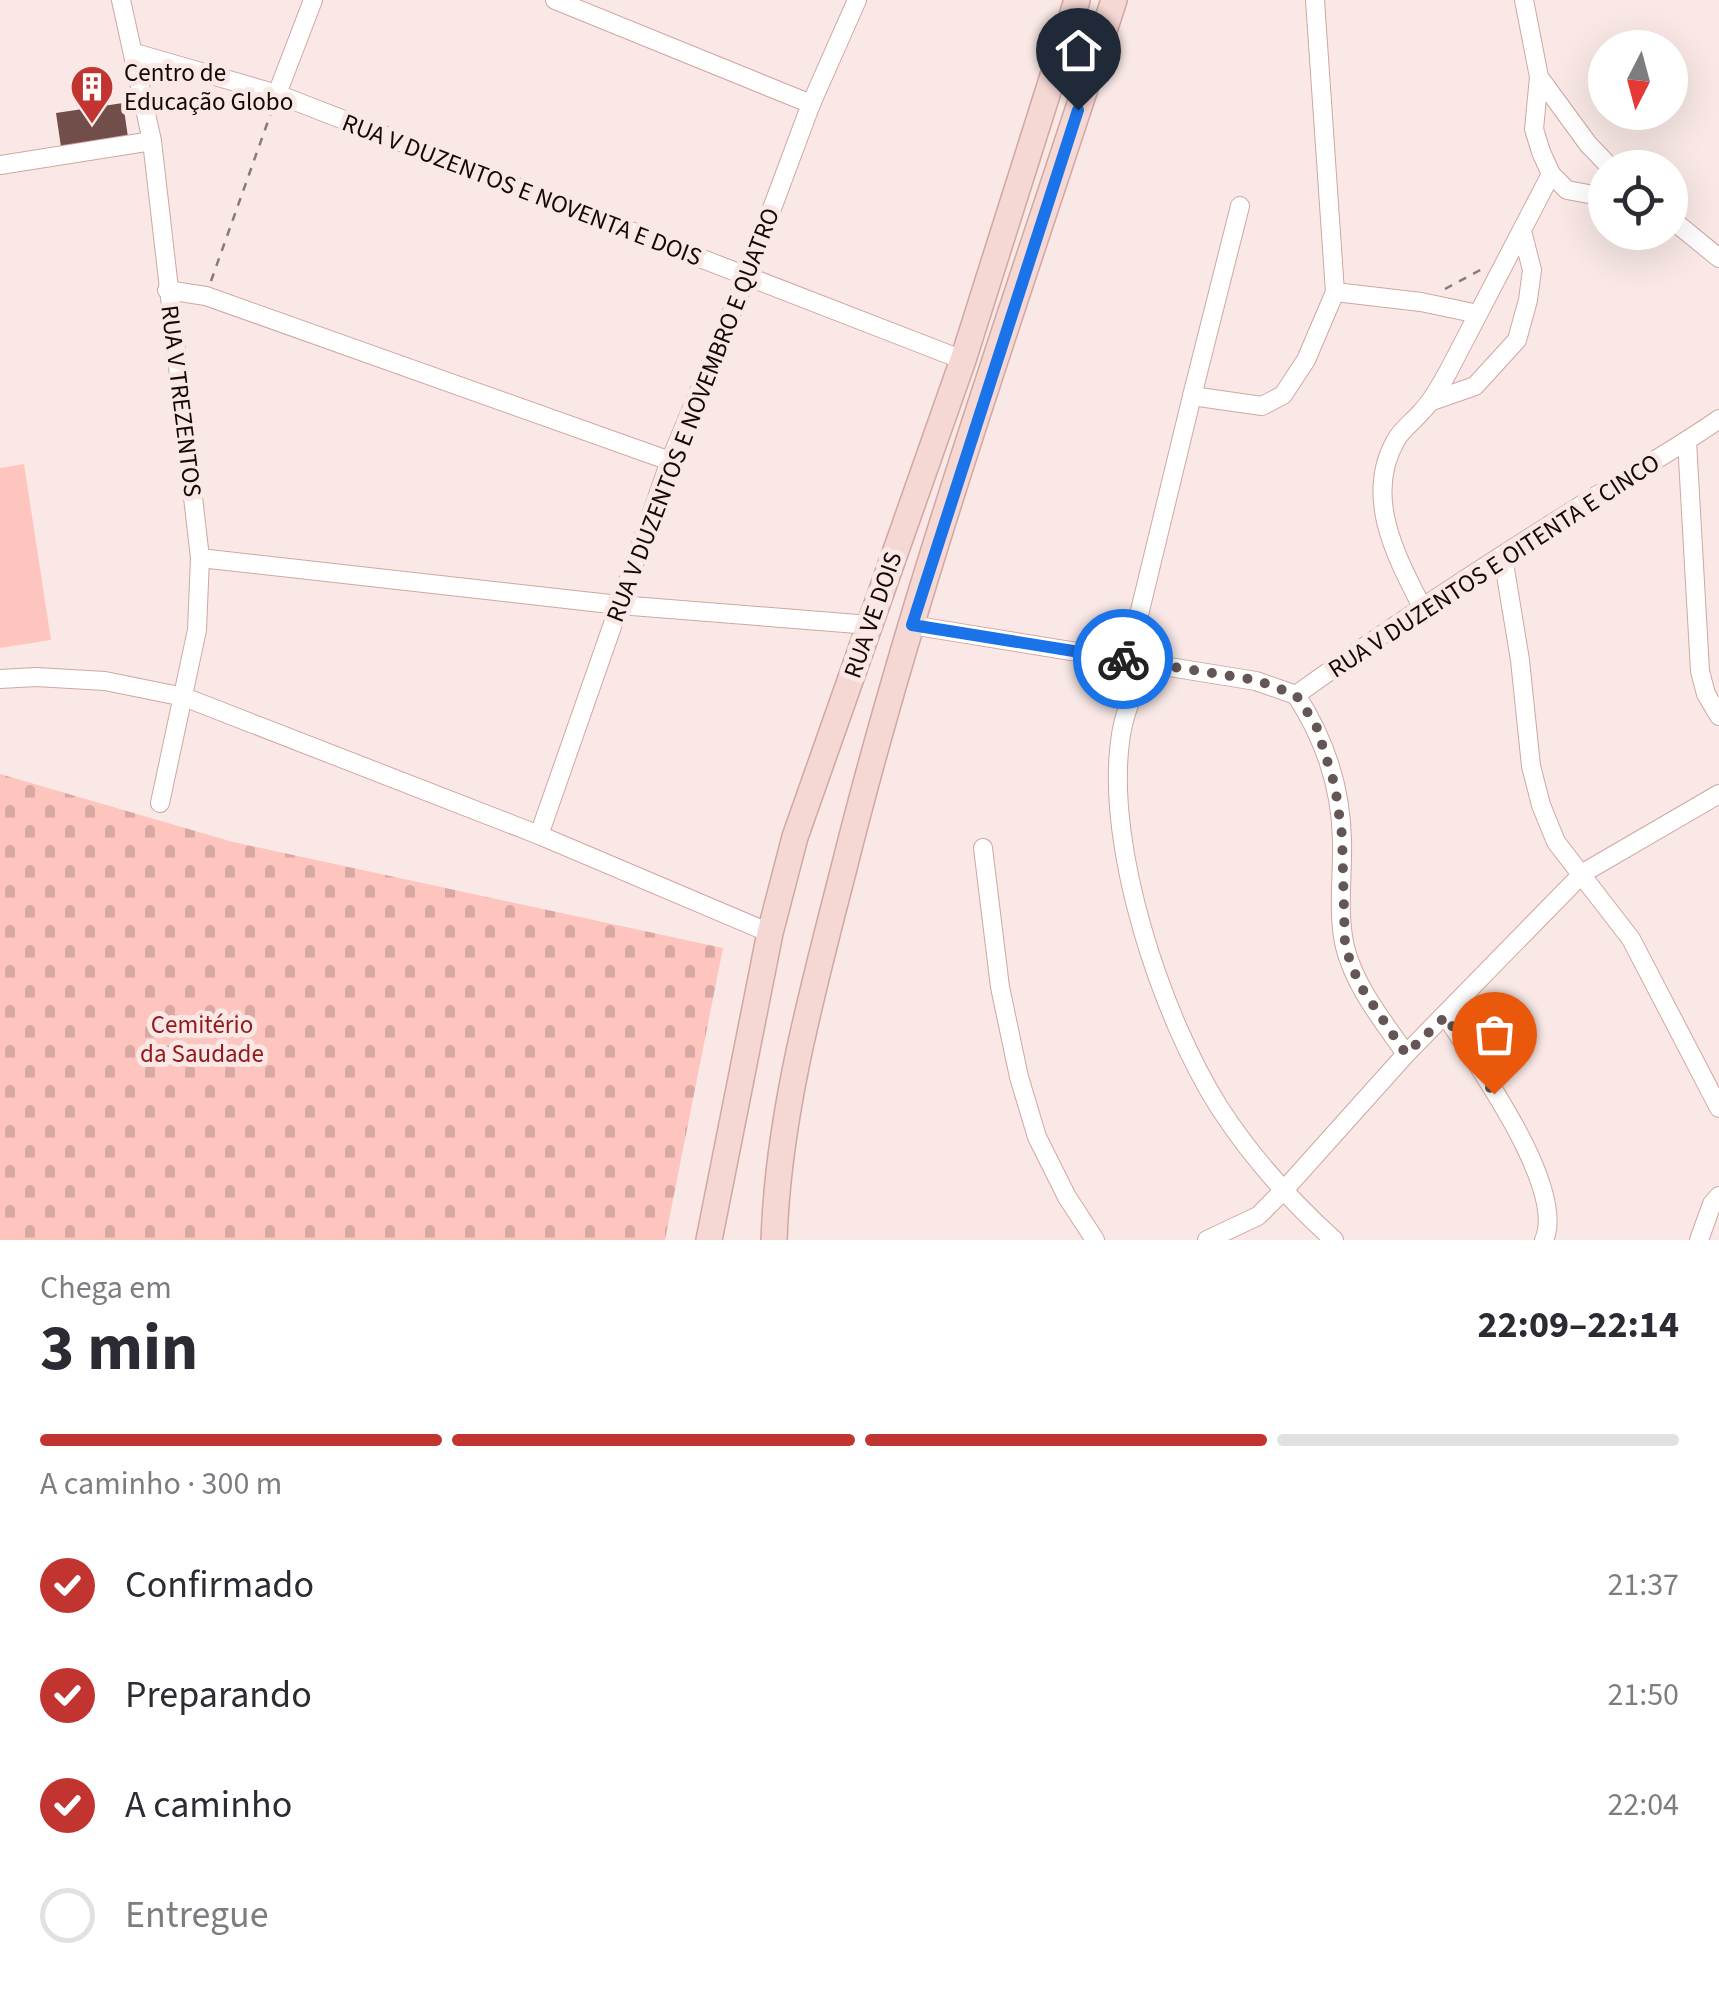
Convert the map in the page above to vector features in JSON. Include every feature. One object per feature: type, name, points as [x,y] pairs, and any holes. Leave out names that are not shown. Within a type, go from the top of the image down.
[{"type":"main road","name":"RUA VE DOIS","points":[[708,1240],[770,933],[795,837],[962,360],[1077,0]]},
{"type":"main road","name":"RUA VE DOIS","points":[[774,1240],[776,1189],[814,986],[869,766],[1114,0]]},
{"type":"street","name":"RUA V TREZENTOS","points":[[120,0],[152,141],[200,558],[197,630],[160,802]]},
{"type":"street","points":[[278,94],[313,0]]},
{"type":"street","points":[[556,0],[811,104]]},
{"type":"street","name":"RUA V DUZENTOS E NOVEMBRO E QUATRO","points":[[539,835],[670,462],[746,278],[811,104],[857,0]]},
{"type":"street","points":[[1192,396],[1262,406],[1284,396],[1306,360],[1335,292],[1315,0]]},
{"type":"street","points":[[1524,0],[1539,77],[1534,130],[1551,174],[1567,190],[1588,193]]},
{"type":"street","name":"RUA V DUZENTOS E NOVENTA E DOIS","points":[[135,53],[278,94],[962,360]]},
{"type":"street","points":[[1539,77],[1594,150]]},
{"type":"street","points":[[0,165],[152,141]]},
{"type":"street","points":[[1423,609],[1394,551],[1381,502],[1385,466],[1397,438],[1432,400],[1551,174]]},
{"type":"street","points":[[1240,206],[1192,396],[1128,701],[1120,743],[1118,795],[1128,871],[1159,978],[1182,1036],[1220,1107],[1285,1190],[1334,1240]]},
{"type":"street","points":[[1432,400],[1475,386],[1517,340],[1532,270],[1522,231]]},
{"type":"street","points":[[1688,233],[1719,258]]},
{"type":"street","points":[[167,290],[206,296],[670,462]]},
{"type":"street","points":[[1335,292],[1422,302],[1478,314]]},
{"type":"street","name":"RUA V DUZENTOS E OITENTA E CINCO","points":[[1296,695],[1719,418]]},
{"type":"street","points":[[1686,442],[1700,670],[1706,694],[1719,716]]},
{"type":"street","points":[[1503,557],[1520,660],[1531,766],[1556,842],[1631,939],[1719,1108]]},
{"type":"street","points":[[200,558],[620,604],[870,624]]},
{"type":"street","points":[[912,625],[1256,680],[1296,695],[1316,725],[1335,786],[1342,835],[1345,947],[1359,984],[1406,1054]]},
{"type":"street","points":[[0,679],[36,677],[105,682],[184,697],[539,835],[770,933]]},
{"type":"street","points":[[1207,1240],[1258,1216],[1285,1190],[1406,1054],[1582,873],[1719,794]]},
{"type":"street","points":[[983,848],[1000,987],[1036,1137],[1094,1240]]},
{"type":"street","points":[[1446,1016],[1526,1147],[1548,1207],[1544,1240]]},
{"type":"street","points":[[1699,1240],[1712,1204],[1719,1196]]},
{"type":"path","points":[[206,296],[278,94]]},
{"type":"path","points":[[1422,302],[1510,254]]},
{"type":"green space","points":[[24,464],[51,640],[0,648],[0,468]]},
{"type":"green space","name":"Cemitério da Saudade","points":[[0,774],[233,842],[723,948],[665,1240],[0,1240]]},
{"type":"building","name":"Centro de Educação Globo","points":[[123,103],[128,137],[61,147],[56,113]]},
{"type":"way so far","points":[[1123,659],[1256,680],[1296,695],[1316,725],[1335,786],[1342,835],[1345,947],[1359,984],[1406,1054],[1446,1016],[1494,1094]]},
{"type":"place","name":"Centro de Educação Globo","points":[[92,125]]},
{"type":"route","points":[[1078,110],[912,625],[1123,659]]}]
